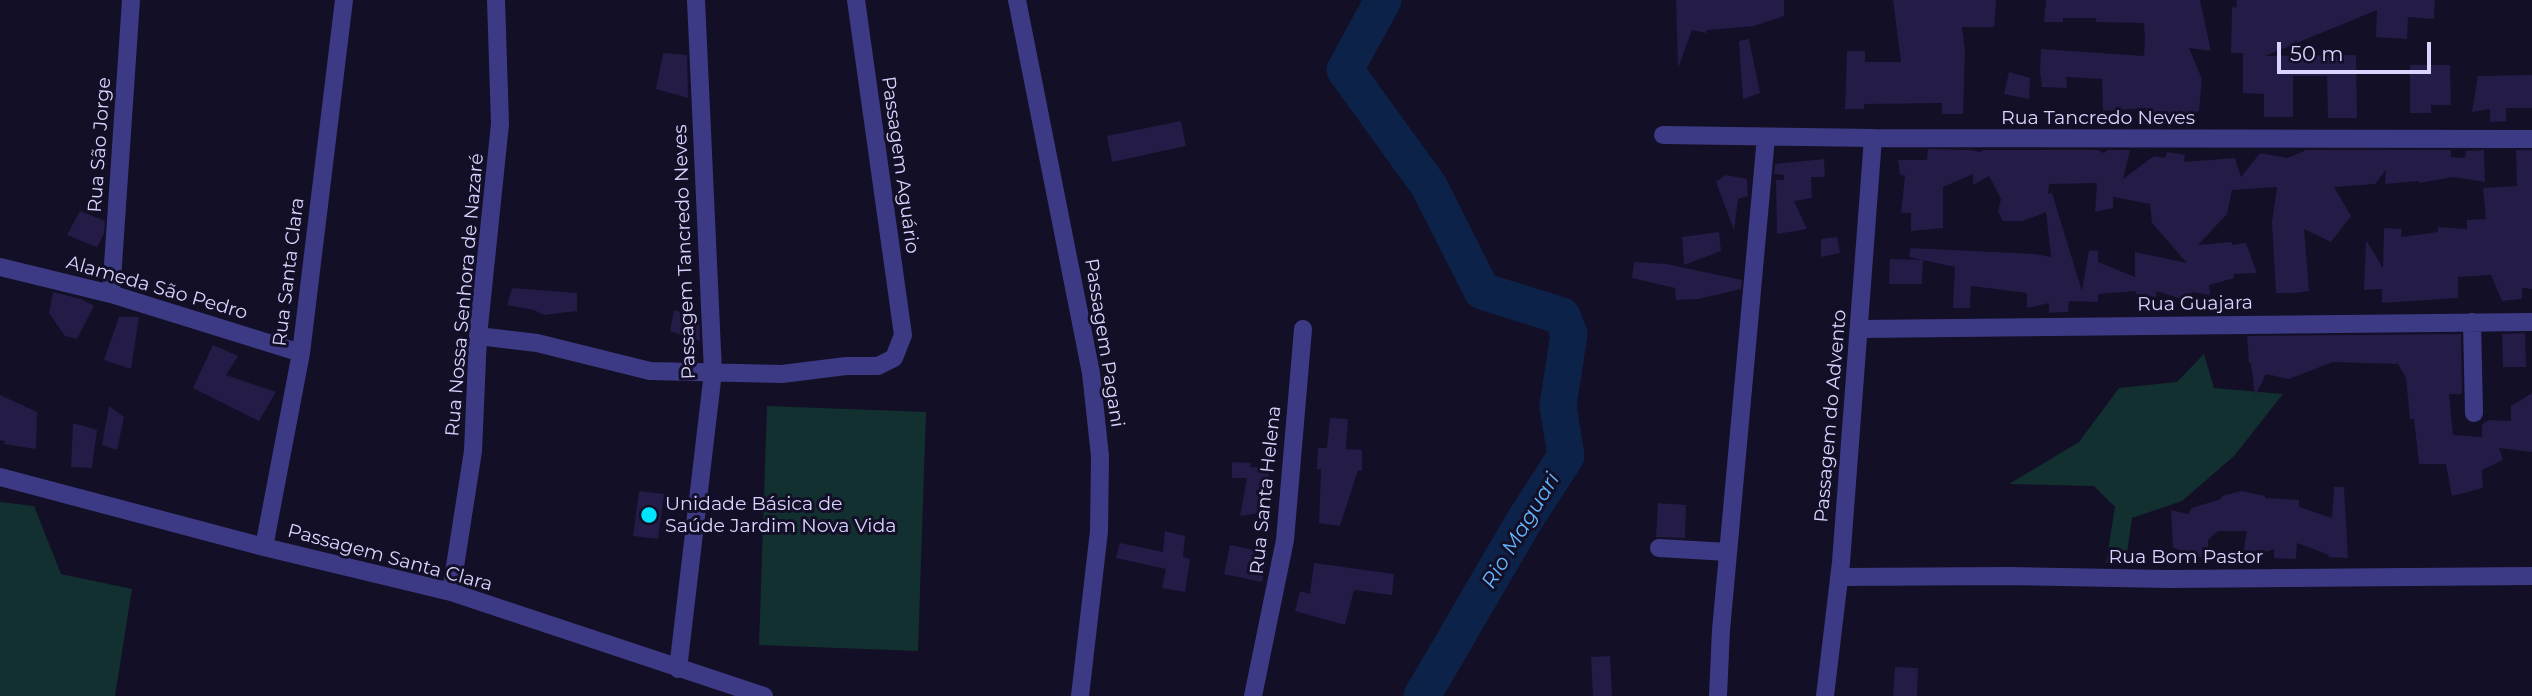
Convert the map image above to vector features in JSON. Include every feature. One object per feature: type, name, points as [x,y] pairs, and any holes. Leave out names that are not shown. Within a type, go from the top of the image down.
[{"type":"street","name":"Rua São Jorge","points":[[111,294],[131,0]]},
{"type":"street","name":"Rua Santa Clara","points":[[264,547],[301,353],[344,0]]},
{"type":"street","name":"Rua Nossa Senhora de Nazaré","points":[[451,593],[473,452],[478,336],[500,124],[496,0]]},
{"type":"street","name":"Passagem Tancredo Neves","points":[[678,669],[713,372],[696,0]]},
{"type":"street","name":"Passagem Aguário","points":[[713,372],[782,374],[846,366],[877,366],[894,358],[903,335],[856,0]]},
{"type":"street","name":"Passagem Pagani","points":[[1017,0],[1091,373],[1100,456],[1099,531],[1080,696]]},
{"type":"street","name":"Rua Tancredo Neves","points":[[1663,135],[2532,139]]},
{"type":"street","points":[[1718,696],[1721,630],[1766,137]]},
{"type":"street","name":"Passagem do Advento","points":[[1825,696],[1839,577],[1873,138]]},
{"type":"street","name":"Alameda São Pedro","points":[[0,267],[111,294],[301,353]]},
{"type":"street","points":[[2472,322],[2474,413]]},
{"type":"street","name":"Rua Guajara","points":[[1859,329],[2532,322]]},
{"type":"street","name":"Rua Santa Helena","points":[[1253,696],[1285,540],[1303,329]]},
{"type":"street","points":[[478,336],[537,343],[650,371],[713,372]]},
{"type":"street","name":"Passagem Santa Clara","points":[[0,477],[451,593],[764,696]]},
{"type":"street","points":[[1659,548],[1728,552]]},
{"type":"street","name":"Rua Bom Pastor","points":[[1839,577],[2196,579],[2532,576]]},
{"type":"green space","points":[[2204,354],[2214,388],[2283,394],[2234,456],[2182,501],[2132,518],[2126,560],[2106,563],[2115,507],[2094,486],[2009,484],[2079,442],[2119,388],[2177,382]]},
{"type":"green space","points":[[767,406],[926,412],[918,651],[759,645]]},
{"type":"green space","points":[[0,502],[34,506],[61,574],[132,589],[115,696],[0,696]]},
{"type":"building","points":[[1676,0],[1784,0],[1784,16],[1754,26],[1707,30],[1707,33],[1692,30],[1678,68]]},
{"type":"building","points":[[1893,0],[1996,0],[1994,27],[1962,27],[1965,50],[1963,114],[1942,114],[1942,103],[1864,104],[1864,109],[1845,109],[1847,51],[1865,51],[1865,62],[1901,62]]},
{"type":"building","points":[[2046,0],[2200,0],[2211,51],[2189,48],[2202,79],[2199,111],[2175,116],[2146,114],[2146,108],[2103,111],[2102,79],[2066,77],[2067,88],[2042,87],[2041,49],[2144,56],[2145,38],[2144,23],[2096,22],[2096,18],[2063,18],[2063,22],[2044,22]]},
{"type":"building","points":[[2237,0],[2435,0],[2434,19],[2408,17],[2407,39],[2376,37],[2377,10],[2265,56],[2356,55],[2357,118],[2328,118],[2327,76],[2293,76],[2293,117],[2264,117],[2264,94],[2243,93],[2243,53],[2231,53],[2232,7],[2236,8]]},
{"type":"building","points":[[1749,39],[1760,93],[1743,99],[1739,41]]},
{"type":"building","points":[[663,53],[687,55],[688,98],[656,89]]},
{"type":"building","points":[[2410,65],[2450,65],[2451,105],[2431,105],[2431,113],[2410,113]]},
{"type":"building","points":[[2009,72],[2030,78],[2029,99],[2004,94]]},
{"type":"building","points":[[2532,75],[2532,108],[2506,108],[2506,121],[2490,122],[2490,109],[2472,112],[2478,76]]},
{"type":"building","points":[[1181,121],[1186,146],[1112,162],[1107,136]]},
{"type":"building","points":[[1928,149],[1981,152],[2099,150],[2103,153],[2108,150],[2130,150],[2123,179],[2154,156],[2165,158],[2167,152],[2185,155],[2184,162],[2235,158],[2241,177],[2260,153],[2288,158],[2306,150],[2451,150],[2451,157],[2465,158],[2466,151],[2484,150],[2485,182],[2453,177],[2419,183],[2385,184],[2386,170],[2375,184],[2334,187],[2351,216],[2331,242],[2304,229],[2309,291],[2295,293],[2276,293],[2272,222],[2277,187],[2232,190],[2227,214],[2198,245],[2246,243],[2257,273],[2234,274],[2234,278],[2209,285],[2210,295],[2192,292],[2186,300],[2156,291],[2156,297],[2136,294],[2136,291],[2098,294],[2098,302],[2069,301],[2068,312],[2049,313],[2049,303],[2027,308],[2027,293],[1971,286],[1970,308],[1953,308],[1955,267],[1909,257],[1910,248],[2051,257],[2046,212],[2023,221],[2003,221],[1998,211],[2001,199],[1989,176],[1973,185],[1973,174],[1943,187],[1943,228],[1911,231],[1911,213],[1901,213],[1905,176],[1900,175],[1898,160],[1927,160]],"holes":[[[2097,183],[2095,212],[2113,208],[2113,197],[2150,204],[2152,223],[2187,263],[2135,252],[2135,277],[2098,262],[2098,251],[2089,250],[2082,291],[2052,193],[2048,194],[2049,184]]]},
{"type":"building","points":[[2516,150],[2532,150],[2532,289],[2522,288],[2522,299],[2502,301],[2491,275],[2458,277],[2458,298],[2382,303],[2382,289],[2364,290],[2366,240],[2383,268],[2384,228],[2402,229],[2401,237],[2438,232],[2438,227],[2467,229],[2467,220],[2486,219],[2483,188],[2517,186]]},
{"type":"building","points":[[1824,159],[1825,177],[1811,177],[1812,198],[1794,201],[1807,229],[1777,234],[1776,180],[1784,180],[1784,175],[1774,174],[1775,164]]},
{"type":"building","points":[[1726,175],[1747,179],[1748,196],[1738,199],[1734,230],[1716,182]]},
{"type":"building","points":[[80,211],[105,221],[104,234],[97,247],[67,235]]},
{"type":"building","points":[[1719,232],[1721,251],[1684,265],[1682,237]]},
{"type":"building","points":[[1837,237],[1840,253],[1821,257],[1821,239]]},
{"type":"building","points":[[1890,259],[1923,260],[1922,284],[1889,284]]},
{"type":"building","points":[[1634,262],[1666,264],[1742,280],[1741,289],[1698,299],[1676,300],[1675,288],[1632,278]]},
{"type":"building","points":[[512,288],[577,293],[577,311],[544,315],[534,310],[507,305]]},
{"type":"building","points":[[53,292],[81,299],[94,306],[77,339],[65,336],[49,313]]},
{"type":"building","points":[[674,310],[699,317],[700,341],[670,331]]},
{"type":"building","points":[[119,317],[139,317],[131,369],[104,360]]},
{"type":"building","points":[[2525,333],[2526,367],[2503,367],[2502,334]]},
{"type":"building","points":[[2461,334],[2462,394],[2449,394],[2453,435],[2482,437],[2482,424],[2489,420],[2511,421],[2511,406],[2532,393],[2532,452],[2499,448],[2503,460],[2482,470],[2483,488],[2452,496],[2446,464],[2419,464],[2414,419],[2410,419],[2406,378],[2398,364],[2333,362],[2289,379],[2266,374],[2255,396],[2247,336]]},
{"type":"building","points":[[213,345],[238,356],[226,375],[276,392],[259,421],[193,388]]},
{"type":"building","points":[[0,395],[37,412],[36,449],[4,444],[5,441],[0,440]]},
{"type":"building","points":[[109,406],[124,417],[117,450],[102,445]]},
{"type":"building","points":[[1330,418],[1348,419],[1346,449],[1362,450],[1362,471],[1358,470],[1340,526],[1319,523],[1321,469],[1317,469],[1318,448],[1327,448]]},
{"type":"building","points":[[73,423],[97,430],[92,468],[71,467]]},
{"type":"building","points":[[1232,462],[1251,463],[1250,467],[1270,468],[1261,513],[1240,516],[1247,478],[1232,478]]},
{"type":"building","points":[[2334,487],[2344,487],[2348,558],[2328,557],[2329,555],[2297,543],[2296,559],[2274,558],[2274,549],[2242,560],[2247,531],[2218,531],[2208,540],[2208,558],[2188,555],[2173,547],[2171,510],[2188,514],[2192,508],[2241,491],[2265,498],[2299,500],[2299,507],[2332,518]]},
{"type":"building","name":"Unidade Básica de Saúde Jardim Nova Vida","points":[[639,491],[664,494],[658,539],[633,536]]},
{"type":"building","points":[[1658,503],[1686,505],[1685,538],[1656,537]]},
{"type":"building","points":[[1165,531],[1185,536],[1183,557],[1190,559],[1185,592],[1162,588],[1166,569],[1116,558],[1120,543],[1163,552]]},
{"type":"building","points":[[1230,545],[1268,553],[1262,582],[1224,574]]},
{"type":"building","points":[[1314,563],[1394,574],[1392,595],[1354,590],[1345,625],[1295,611],[1300,591],[1310,594]]},
{"type":"building","points":[[1610,656],[1612,696],[1593,696],[1591,657]]},
{"type":"building","points":[[1895,667],[1918,668],[1917,696],[1893,696]]},
{"type":"waterway","name":"Rio Maguari","points":[[1383,0],[1345,70],[1429,186],[1482,291],[1562,316],[1569,334],[1558,406],[1566,456],[1524,521],[1422,696]]},
{"type":"place","name":"Unidade Básica de Saúde Jardim Nova Vida","points":[[649,515]]}]
